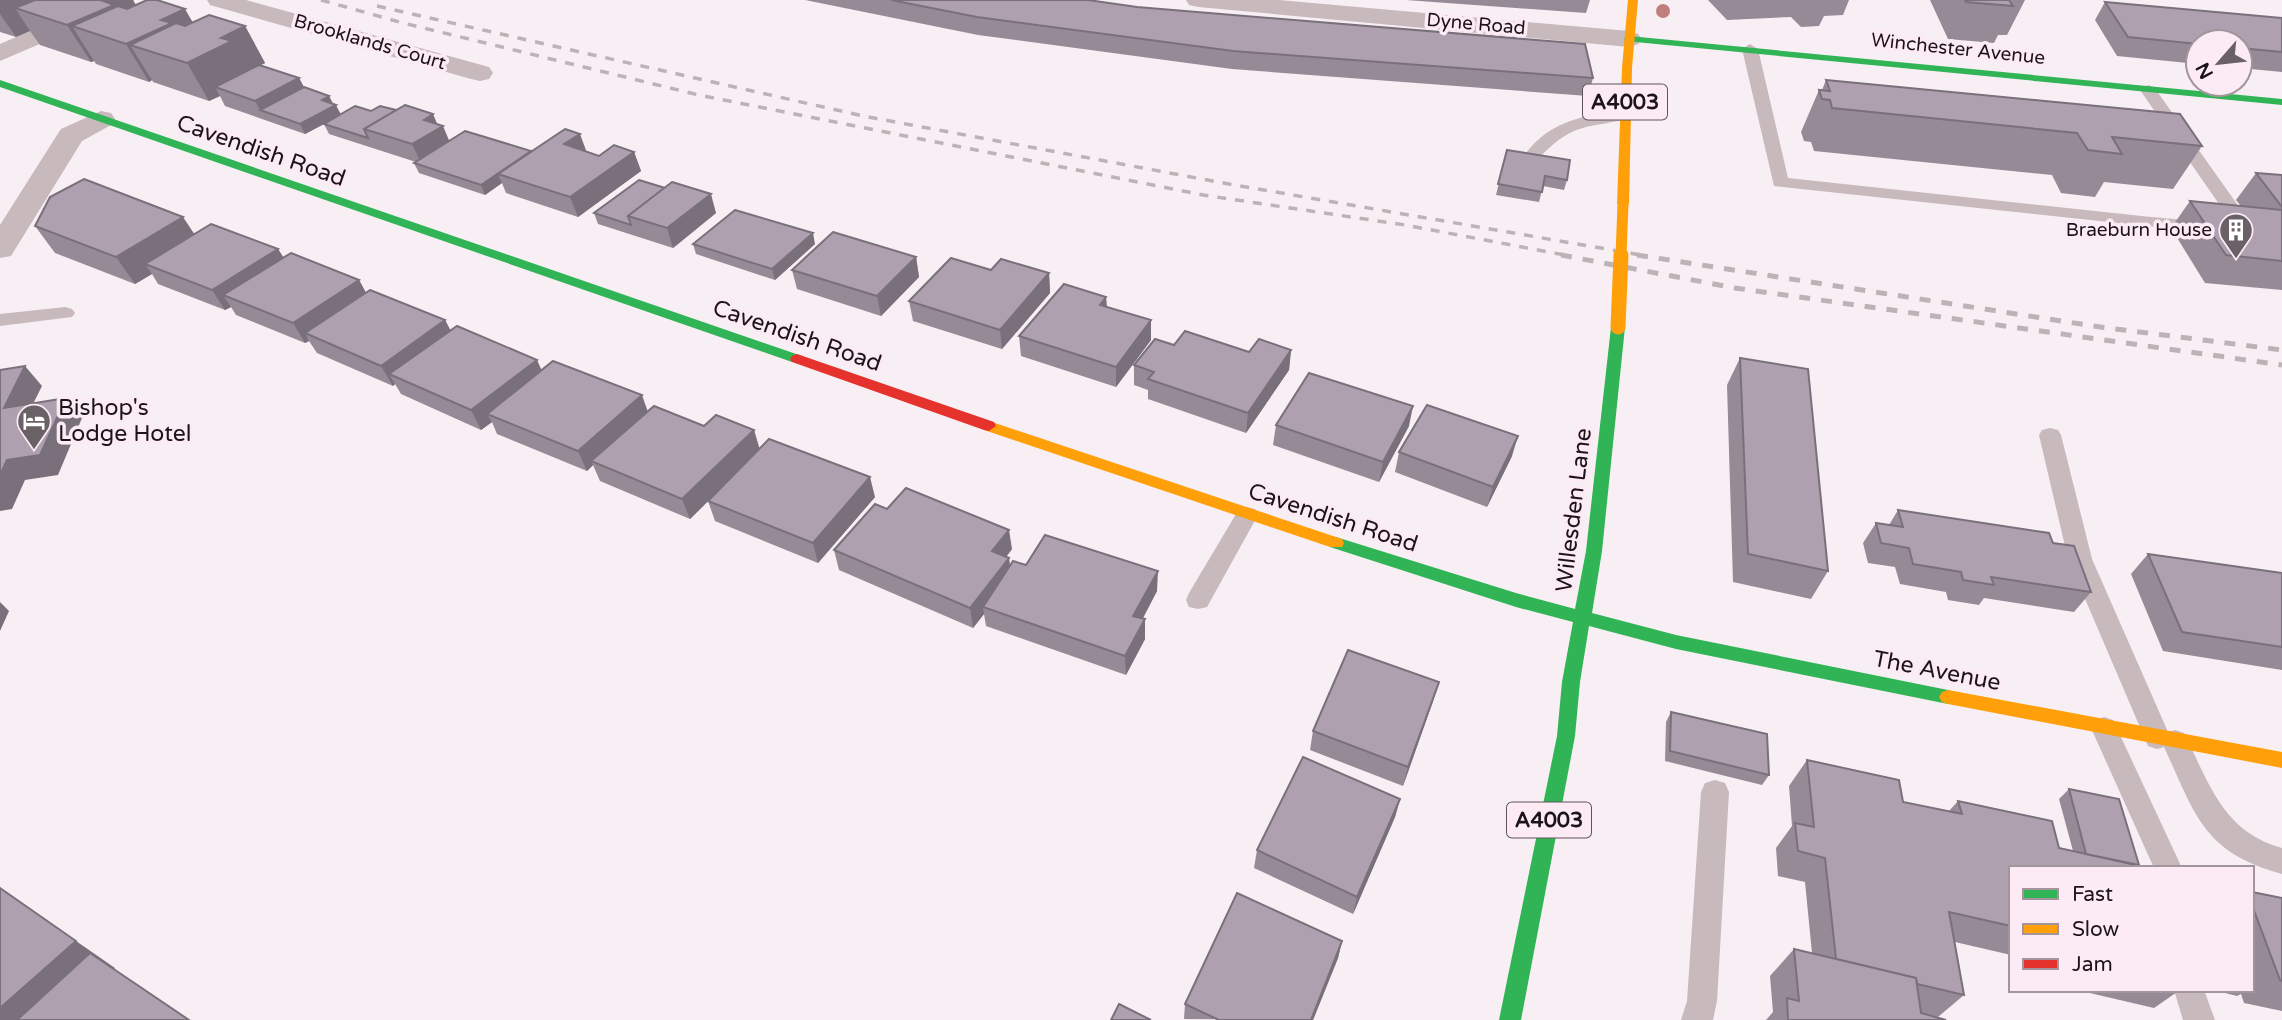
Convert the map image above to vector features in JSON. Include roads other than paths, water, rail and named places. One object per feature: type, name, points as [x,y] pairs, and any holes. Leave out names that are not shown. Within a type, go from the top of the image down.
[{"type":"street","points":[[0,53],[122,0]]},
{"type":"street","name":"Brooklands Court","points":[[219,0],[480,73]]},
{"type":"street","name":"Dyne Road","points":[[1198,0],[1629,39]]},
{"type":"street","name":"Willesden Lane","points":[[1510,1020],[1566,736],[1571,682],[1583,619],[1618,327],[1625,115],[1633,0]]},
{"type":"street","name":"Winchester Avenue","points":[[1629,39],[2282,102]]},
{"type":"street","name":"Cavendish Road","points":[[0,83],[1247,515],[1583,619]]},
{"type":"street","points":[[0,249],[71,135],[101,119]]},
{"type":"street","name":"The Avenue","points":[[1583,619],[1676,642],[2104,728],[2282,760]]},
{"type":"lane","points":[[1751,50],[1780,182],[2151,222],[2192,223],[2217,219],[2226,213],[2228,204],[2148,90]]},
{"type":"lane","points":[[1534,153],[1549,137],[1571,122],[1625,115]]},
{"type":"lane","points":[[0,320],[65,313]]},
{"type":"lane","points":[[2050,435],[2080,559],[2166,739],[2220,827],[2248,850],[2282,861]]},
{"type":"lane","points":[[1198,600],[1247,515]]},
{"type":"lane","points":[[2104,728],[2167,866]]},
{"type":"lane","points":[[1698,1020],[1702,1001],[1716,792]]},
{"type":"lane","points":[[2190,992],[2199,1020]]},
{"type":"railway","points":[[321,0],[403,23],[699,95],[1203,195],[1405,225],[1570,256]]},
{"type":"railway","points":[[377,6],[863,116],[1229,184],[1647,256]]},
{"type":"railway","points":[[1561,255],[1735,288],[2282,365]]},
{"type":"railway","points":[[1637,255],[2100,327],[2282,350]]},
{"type":"place","name":"Braeburn House","points":[[2236,260]]},
{"type":"place","name":"Bishop's Lodge Hotel","points":[[34,451]]}]
